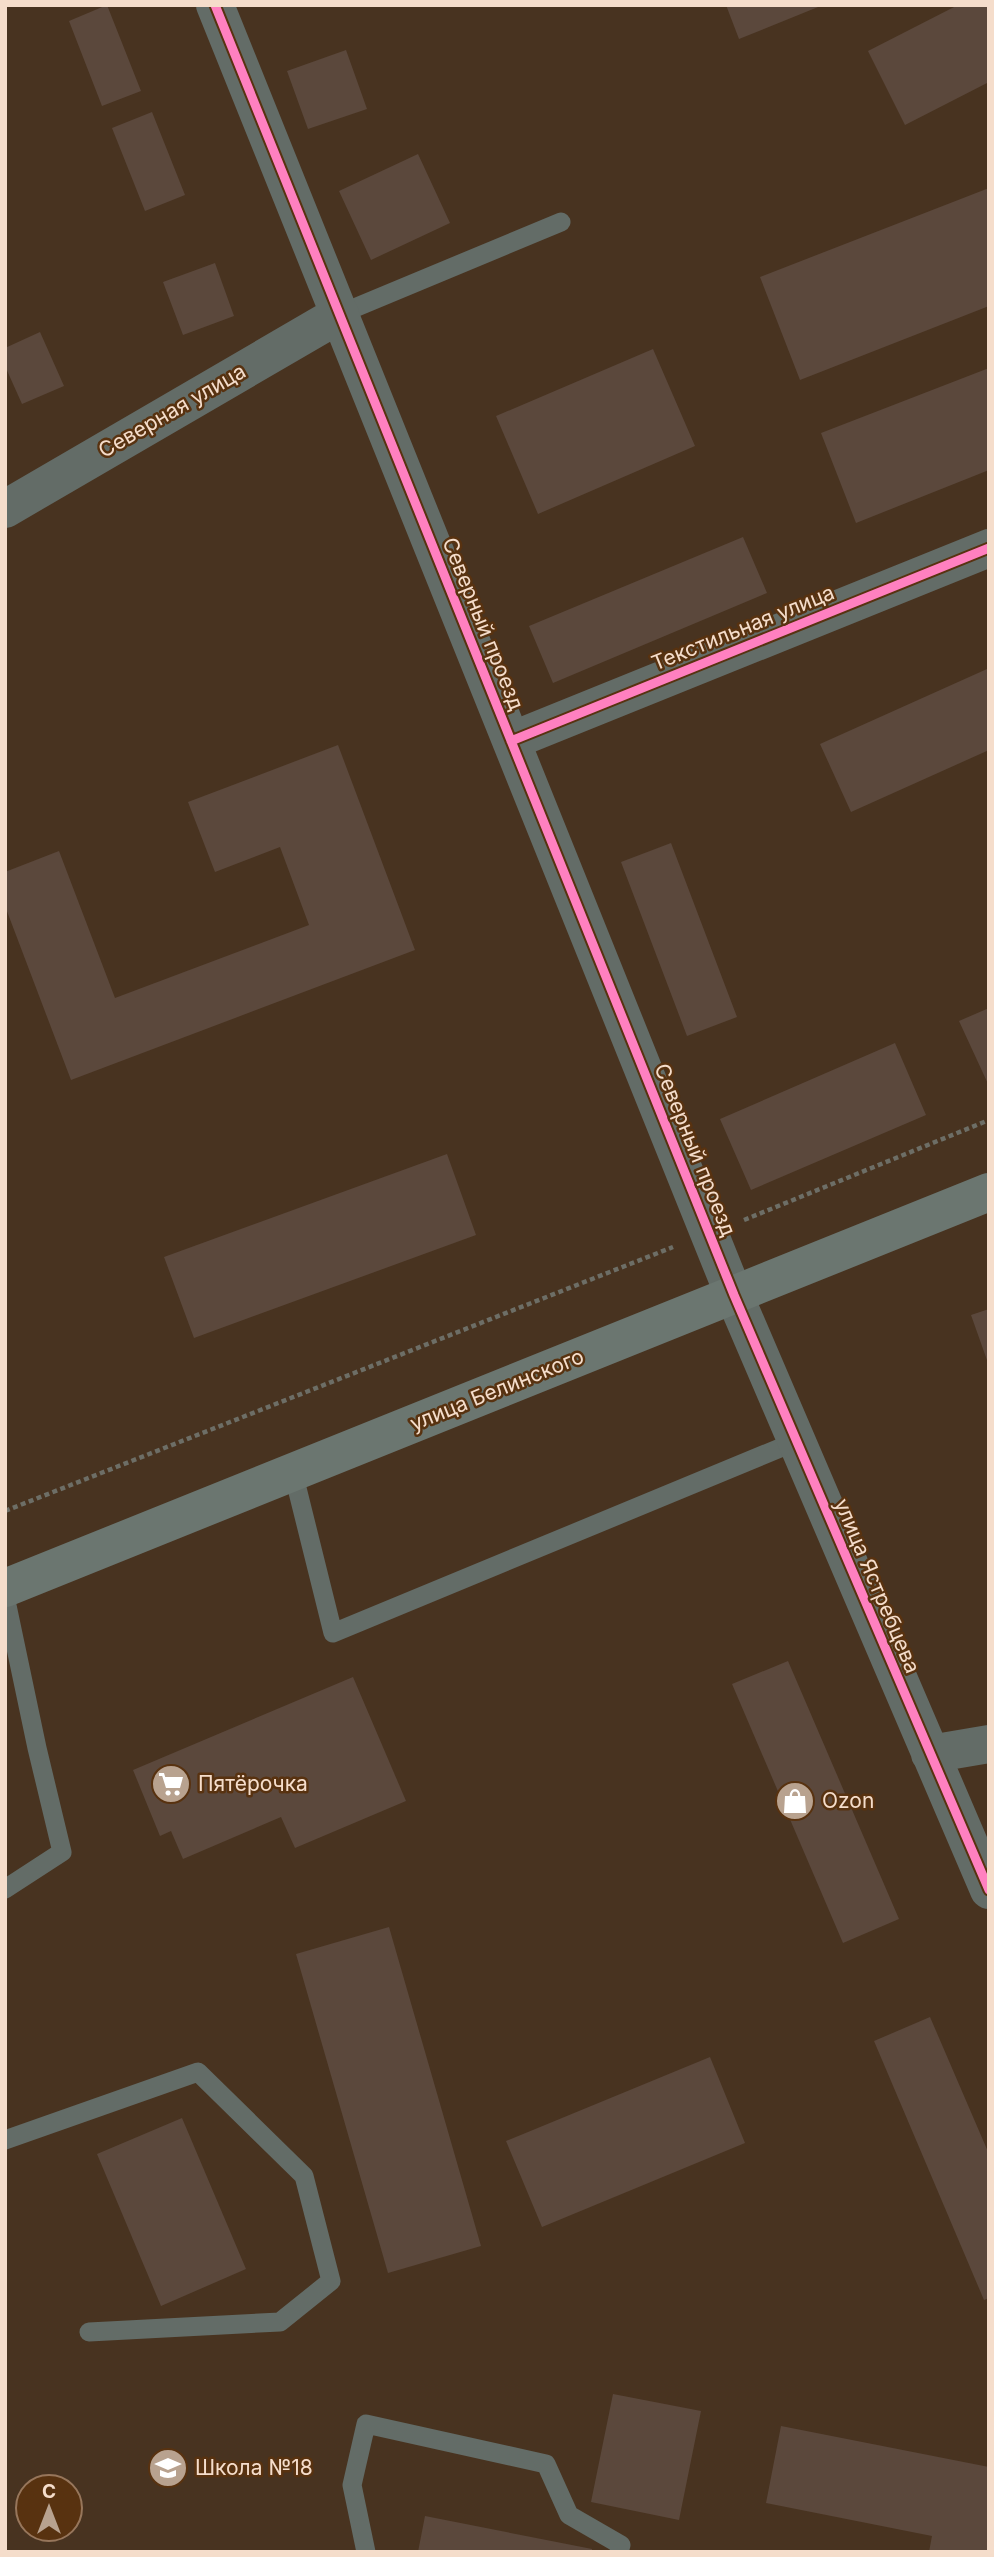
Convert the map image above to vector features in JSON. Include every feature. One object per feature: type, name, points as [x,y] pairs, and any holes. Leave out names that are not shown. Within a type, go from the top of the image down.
[{"type":"main road","name":"улица Белинского","points":[[5,1588],[989,1192]]},
{"type":"street","name":"Северный проезд","points":[[215,5],[734,1295]]},
{"type":"street","name":"Северная улица","points":[[5,509],[340,314]]},
{"type":"street","name":"Текстильная улица","points":[[511,741],[989,548]]},
{"type":"street","name":"улица Ястребцева","points":[[734,1295],[989,1890]]},
{"type":"street","points":[[930,1754],[989,1744]]},
{"type":"lane","points":[[340,314],[561,222]]},
{"type":"lane","points":[[293,1472],[333,1633],[797,1441]]},
{"type":"lane","points":[[5,1596],[62,1852],[5,1889]]},
{"type":"lane","points":[[5,2140],[198,2072],[304,2176],[331,2281],[280,2322],[89,2332]]},
{"type":"lane","points":[[366,2552],[352,2485],[366,2424],[546,2464],[569,2515],[621,2545],[619,2552]]},
{"type":"path","points":[[744,1220],[989,1119]]},
{"type":"path","points":[[5,1511],[674,1248]]},
{"type":"building","points":[[107,5],[141,91],[102,106],[69,21]]},
{"type":"building","points":[[726,5],[823,5],[739,39]]},
{"type":"building","points":[[958,5],[989,5],[989,82],[905,125],[868,51]]},
{"type":"building","points":[[346,50],[367,109],[308,129],[287,71]]},
{"type":"building","points":[[152,112],[185,195],[145,211],[112,128]]},
{"type":"building","points":[[418,154],[450,223],[371,260],[339,191]]},
{"type":"building","points":[[989,188],[989,306],[800,380],[760,277]]},
{"type":"building","points":[[215,263],[234,316],[183,335],[163,282]]},
{"type":"building","points":[[40,332],[64,386],[22,404],[5,366],[5,348]]},
{"type":"building","points":[[653,349],[695,446],[538,514],[496,416]]},
{"type":"building","points":[[989,368],[989,470],[856,523],[821,433]]},
{"type":"building","points":[[743,537],[767,593],[553,683],[529,626]]},
{"type":"building","points":[[987,669],[989,750],[851,812],[820,744]]},
{"type":"building","points":[[338,745],[415,950],[71,1080],[5,906],[5,872],[59,851],[115,998],[309,925],[280,847],[215,872],[188,802]]},
{"type":"building","points":[[671,843],[737,1017],[687,1036],[621,862]]},
{"type":"building","points":[[989,1008],[989,1086],[959,1021]]},
{"type":"building","points":[[895,1043],[926,1115],[751,1190],[720,1119]]},
{"type":"building","points":[[447,1154],[476,1235],[194,1338],[164,1257]]},
{"type":"building","points":[[989,1309],[989,1363],[988,1363],[971,1315]]},
{"type":"building","points":[[788,1661],[899,1919],[843,1943],[732,1684]]},
{"type":"building","points":[[353,1677],[406,1801],[295,1848],[281,1817],[183,1859],[171,1831],[160,1836],[133,1770]]},
{"type":"building","points":[[389,1927],[481,2246],[388,2273],[296,1954]]},
{"type":"building","points":[[930,2017],[989,2154],[989,2298],[984,2300],[874,2041]]},
{"type":"building","points":[[710,2057],[745,2143],[542,2227],[506,2141]]},
{"type":"building","points":[[182,2118],[246,2269],[161,2306],[97,2154]]},
{"type":"building","points":[[613,2394],[701,2411],[679,2520],[591,2502]]},
{"type":"building","points":[[781,2426],[989,2467],[989,2552],[929,2552],[932,2536],[766,2503]]},
{"type":"building","points":[[425,2516],[592,2549],[592,2552],[418,2552]]},
{"type":"cycle path","points":[[215,5],[734,1295],[989,1890]]},
{"type":"cycle path","points":[[511,741],[989,548]]},
{"type":"place","name":"Пятёрочка","points":[[171,1784]]},
{"type":"place","name":"Ozon","points":[[795,1801]]},
{"type":"place","name":"Школа №18","points":[[168,2468]]}]
